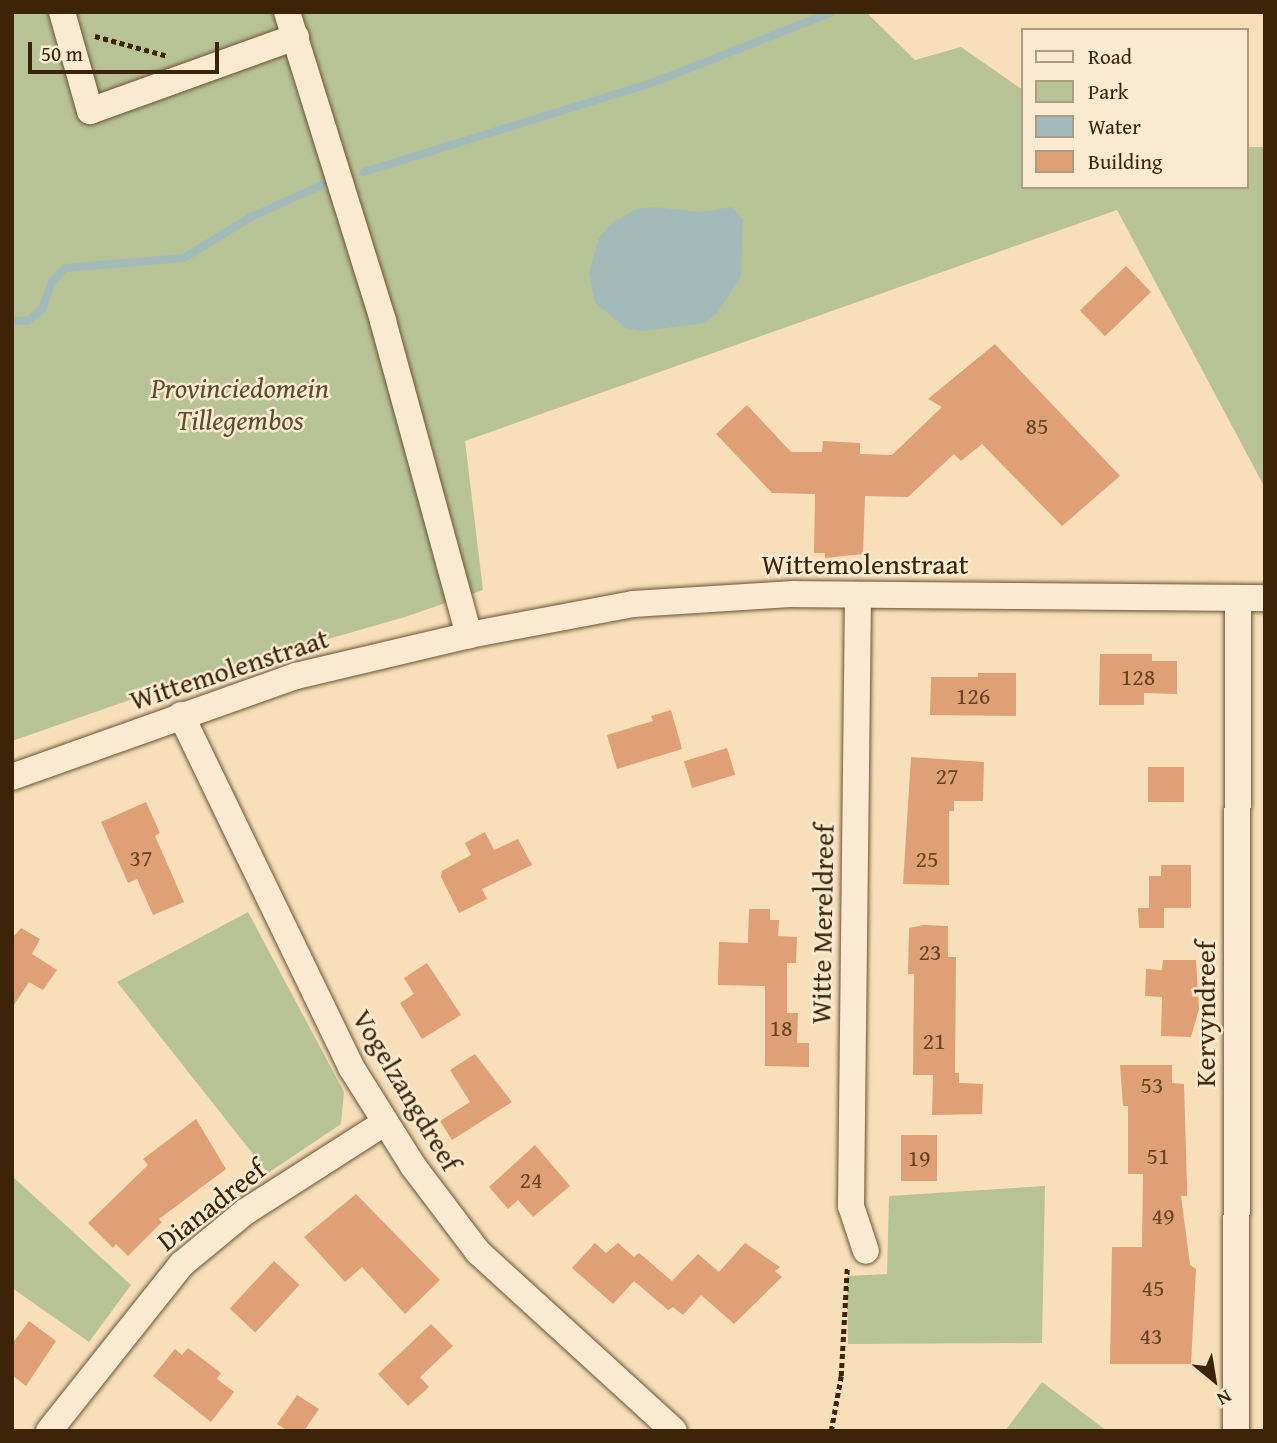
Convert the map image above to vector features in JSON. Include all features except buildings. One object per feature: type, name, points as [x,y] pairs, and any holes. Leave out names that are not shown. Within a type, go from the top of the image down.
[{"type":"street","points":[[66,21],[90,111],[209,68],[291,25],[383,321],[469,635]]},
{"type":"street","name":"Witte Mereldreef","points":[[858,595],[851,1206],[866,1251]]},
{"type":"street","name":"Wittemolenstraat","points":[[12,778],[181,715],[296,676],[469,635],[633,604],[732,596],[1265,598]]},
{"type":"street","name":"Kervyndreef","points":[[1236,1431],[1238,598]]},
{"type":"street","name":"Vogelzangdreef","points":[[181,715],[285,937],[384,1123],[478,1252],[674,1431]]},
{"type":"street","name":"Dianadreef","points":[[49,1431],[182,1264],[245,1212],[384,1123]]},
{"type":"path","points":[[236,12],[243,12]]},
{"type":"path","points":[[66,21],[209,68]]},
{"type":"path","points":[[831,1431],[841,1376],[848,1250],[866,1251]]},
{"type":"green space","name":"Provinciedomein Tillegembos","points":[[12,12],[866,12],[915,60],[961,47],[1021,89],[1021,189],[1249,189],[1249,147],[1265,147],[1265,488],[1117,210],[465,441],[483,590],[405,617],[196,677],[12,741]]},
{"type":"green space","points":[[248,912],[344,1092],[341,1124],[268,1173],[117,982]]},
{"type":"green space","points":[[12,1176],[131,1285],[89,1342],[12,1288]]},
{"type":"green space","points":[[1045,1186],[1042,1343],[848,1344],[847,1276],[887,1274],[889,1196]]},
{"type":"green space","points":[[1042,1382],[1107,1431],[1005,1431]]},
{"type":"water","points":[[655,207],[700,212],[732,207],[743,220],[741,277],[718,312],[705,323],[642,331],[626,328],[595,303],[589,273],[599,238],[609,226],[636,209]]},
{"type":"waterway","points":[[364,172],[652,83],[832,12]]},
{"type":"waterway","points":[[12,321],[28,321],[42,309],[52,282],[65,268],[184,258],[251,217],[322,185]]}]
